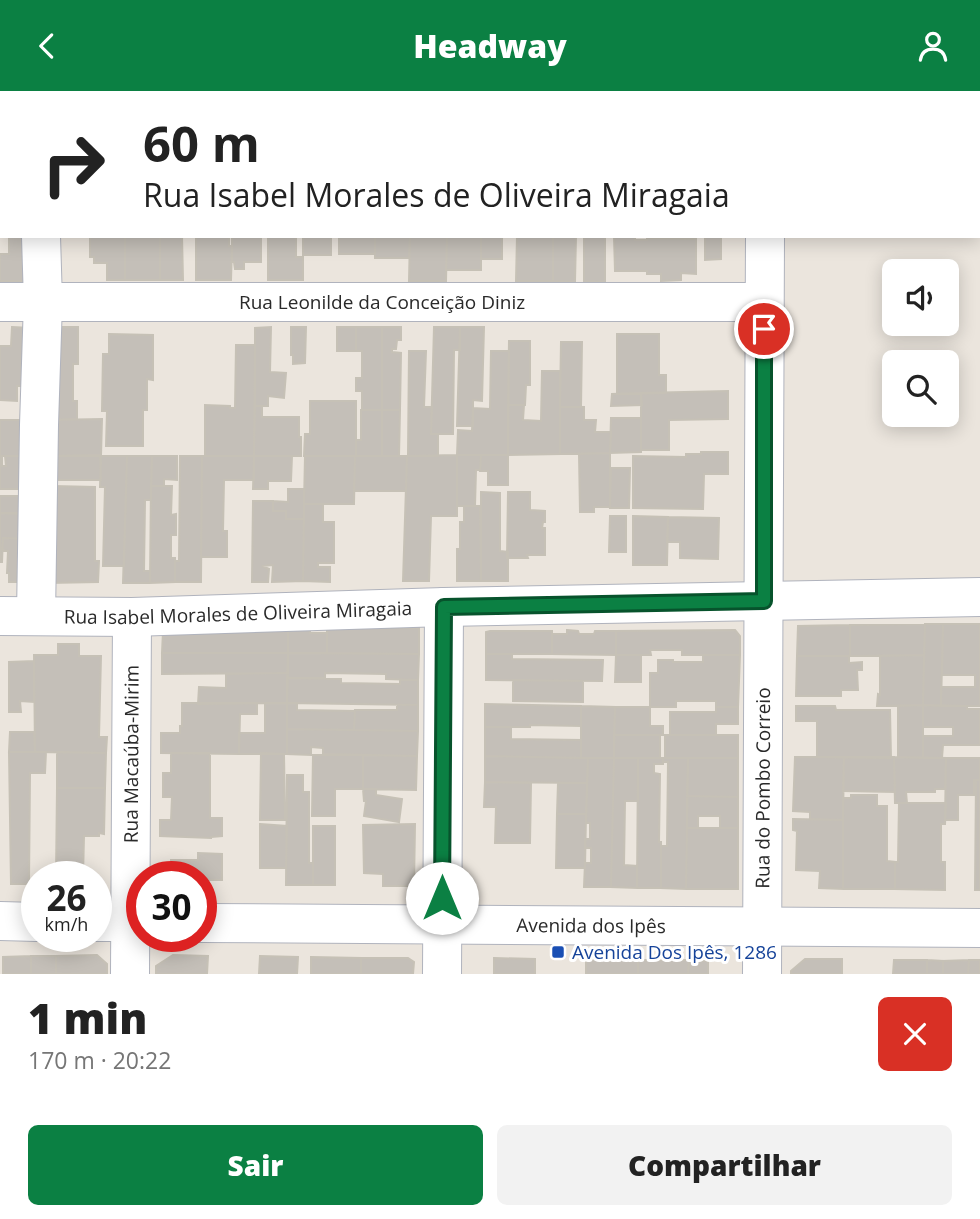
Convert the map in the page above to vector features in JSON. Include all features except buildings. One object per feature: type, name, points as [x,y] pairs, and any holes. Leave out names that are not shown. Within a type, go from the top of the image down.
[{"type":"street","points":[[18,616],[39,425],[43,302],[41,238]]},
{"type":"street","name":"Rua do Pombo Correio","points":[[762,974],[765,238]]},
{"type":"street","name":"Rua Leonilde da Conceição Diniz","points":[[0,302],[764,302]]},
{"type":"street","name":"Rua Isabel Morales de Oliveira Miragaia","points":[[18,616],[132,617],[444,607],[980,597]]},
{"type":"street","points":[[442,974],[444,607]]},
{"type":"street","name":"Rua Macaúba-Mirim","points":[[130,974],[123,922],[132,617]]},
{"type":"street","points":[[0,921],[21,922]]},
{"type":"street","name":"Avenida dos Ipês","points":[[217,923],[980,927]]},
{"type":"place","name":"Avenida Dos Ipês, 1286","points":[[558,952]]},
{"type":"route","points":[[442,898],[444,607],[764,601],[764,329]]}]
